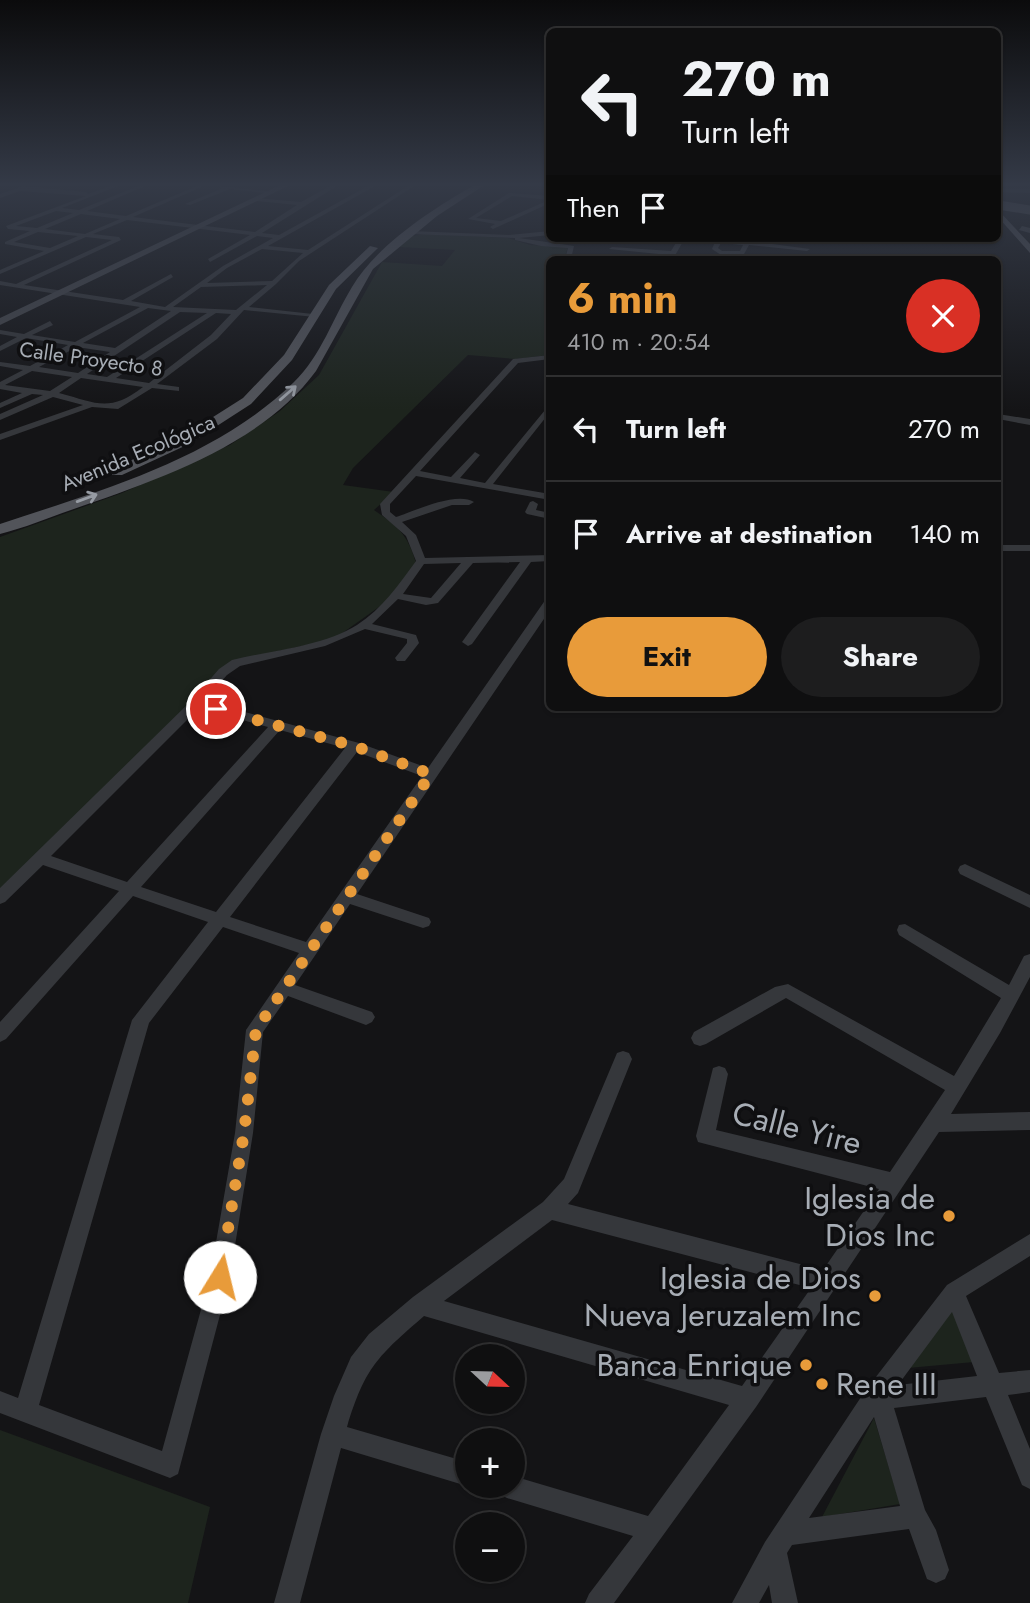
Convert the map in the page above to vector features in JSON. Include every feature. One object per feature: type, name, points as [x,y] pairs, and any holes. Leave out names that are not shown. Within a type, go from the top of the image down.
[{"type":"main road","points":[[104,478],[203,431],[254,397],[284,364],[328,293],[358,261]]},
{"type":"main road","name":"Avenida Ecológica","points":[[0,529],[157,471],[252,422],[299,383],[320,355],[364,275],[375,261]]},
{"type":"street","points":[[0,272],[26,261]]},
{"type":"street","points":[[13,285],[69,261]]},
{"type":"street","points":[[0,322],[129,261]]},
{"type":"street","points":[[166,309],[236,261]]},
{"type":"street","points":[[0,386],[112,408],[135,397],[214,337],[239,310],[297,261]]},
{"type":"street","points":[[0,263],[16,265]]},
{"type":"street","points":[[123,303],[171,276]]},
{"type":"street","points":[[202,285],[274,283]]},
{"type":"street","points":[[0,286],[13,285],[145,307],[313,316]]},
{"type":"street","points":[[189,309],[201,301]]},
{"type":"street","points":[[0,386],[145,307]]},
{"type":"street","points":[[0,417],[50,395],[178,310]]},
{"type":"street","points":[[109,379],[215,311]]},
{"type":"street","points":[[0,349],[50,323]]},
{"type":"street","points":[[0,332],[117,351]]},
{"type":"street","points":[[421,561],[411,535],[383,508],[516,361],[546,358]]},
{"type":"street","name":"Calle Proyecto 8","points":[[0,364],[176,389]]},
{"type":"street","points":[[0,406],[31,392]]},
{"type":"street","points":[[0,437],[92,405]]},
{"type":"street","points":[[487,486],[546,412]]},
{"type":"street","points":[[0,417],[26,427]]},
{"type":"street","points":[[1001,417],[1030,422]]},
{"type":"street","points":[[453,480],[475,455]]},
{"type":"street","points":[[415,473],[546,496]]},
{"type":"street","points":[[395,521],[451,502],[469,502]]},
{"type":"street","points":[[533,505],[530,512],[546,515]]},
{"type":"street","points":[[1001,548],[1030,548]]},
{"type":"street","points":[[468,642],[528,558]]},
{"type":"street","points":[[421,561],[546,558]]},
{"type":"street","points":[[398,596],[434,601],[470,560]]},
{"type":"street","points":[[0,898],[196,703],[223,672],[236,663],[338,640],[365,626],[398,596],[421,561]]},
{"type":"street","points":[[0,1402],[170,1466],[220,1277],[244,1133],[256,1030],[546,606]]},
{"type":"street","points":[[365,626],[412,637],[413,643],[401,658]]},
{"type":"street","points":[[196,703],[354,746],[431,774]]},
{"type":"street","points":[[0,1034],[278,724]]},
{"type":"street","points":[[25,1413],[141,1020],[354,746]]},
{"type":"street","points":[[40,858],[309,950]]},
{"type":"street","points":[[965,870],[1030,902]]},
{"type":"street","points":[[348,897],[423,922]]},
{"type":"street","points":[[905,930],[1012,996]]},
{"type":"street","points":[[598,1603],[748,1399],[935,1123],[1012,996],[1030,961]]},
{"type":"street","points":[[284,988],[366,1017]]},
{"type":"street","points":[[700,1038],[781,992],[788,991],[957,1087]]},
{"type":"street","points":[[287,1603],[333,1434],[345,1396],[359,1366],[377,1342],[421,1305],[550,1209],[571,1186],[623,1059]]},
{"type":"street","name":"Calle Yire","points":[[719,1074],[705,1136],[894,1183]]},
{"type":"street","points":[[935,1123],[1030,1121]]},
{"type":"street","points":[[550,1209],[828,1282]]},
{"type":"street","points":[[745,1603],[779,1543],[876,1399],[954,1292],[1030,1244]]},
{"type":"street","points":[[954,1292],[1030,1477]]},
{"type":"street","points":[[421,1305],[748,1399]]},
{"type":"street","points":[[876,1399],[1030,1381]]},
{"type":"street","points":[[876,1399],[936,1570]]},
{"type":"street","points":[[333,1434],[455,1470]]},
{"type":"street","points":[[525,1491],[653,1530]]},
{"type":"street","points":[[779,1543],[915,1516]]},
{"type":"street","points":[[779,1543],[785,1603]]},
{"type":"shaded area","points":[[446,261],[546,261],[546,355],[515,359],[468,355],[353,468],[343,485],[394,492],[374,510],[401,532],[416,563],[386,602],[334,639],[234,661],[0,892],[0,537],[122,493],[230,445],[280,411],[319,375],[382,262],[442,266]]},
{"type":"shaded area","points":[[954,1306],[974,1362],[908,1368]]},
{"type":"shaded area","points":[[874,1418],[900,1504],[822,1517]]},
{"type":"shaded area","points":[[0,1430],[210,1507],[188,1603],[0,1603]]},
{"type":"place","name":"Iglesia de Dios Inc","points":[[949,1216]]},
{"type":"place","name":"Iglesia de Dios Nueva Jeruzalem Inc","points":[[875,1296]]},
{"type":"place","name":"Banca Enrique","points":[[806,1365]]},
{"type":"place","name":"Rene III","points":[[822,1384]]},
{"type":"route","points":[[216,709],[354,746],[431,774],[256,1030],[244,1133],[220,1277]]}]
